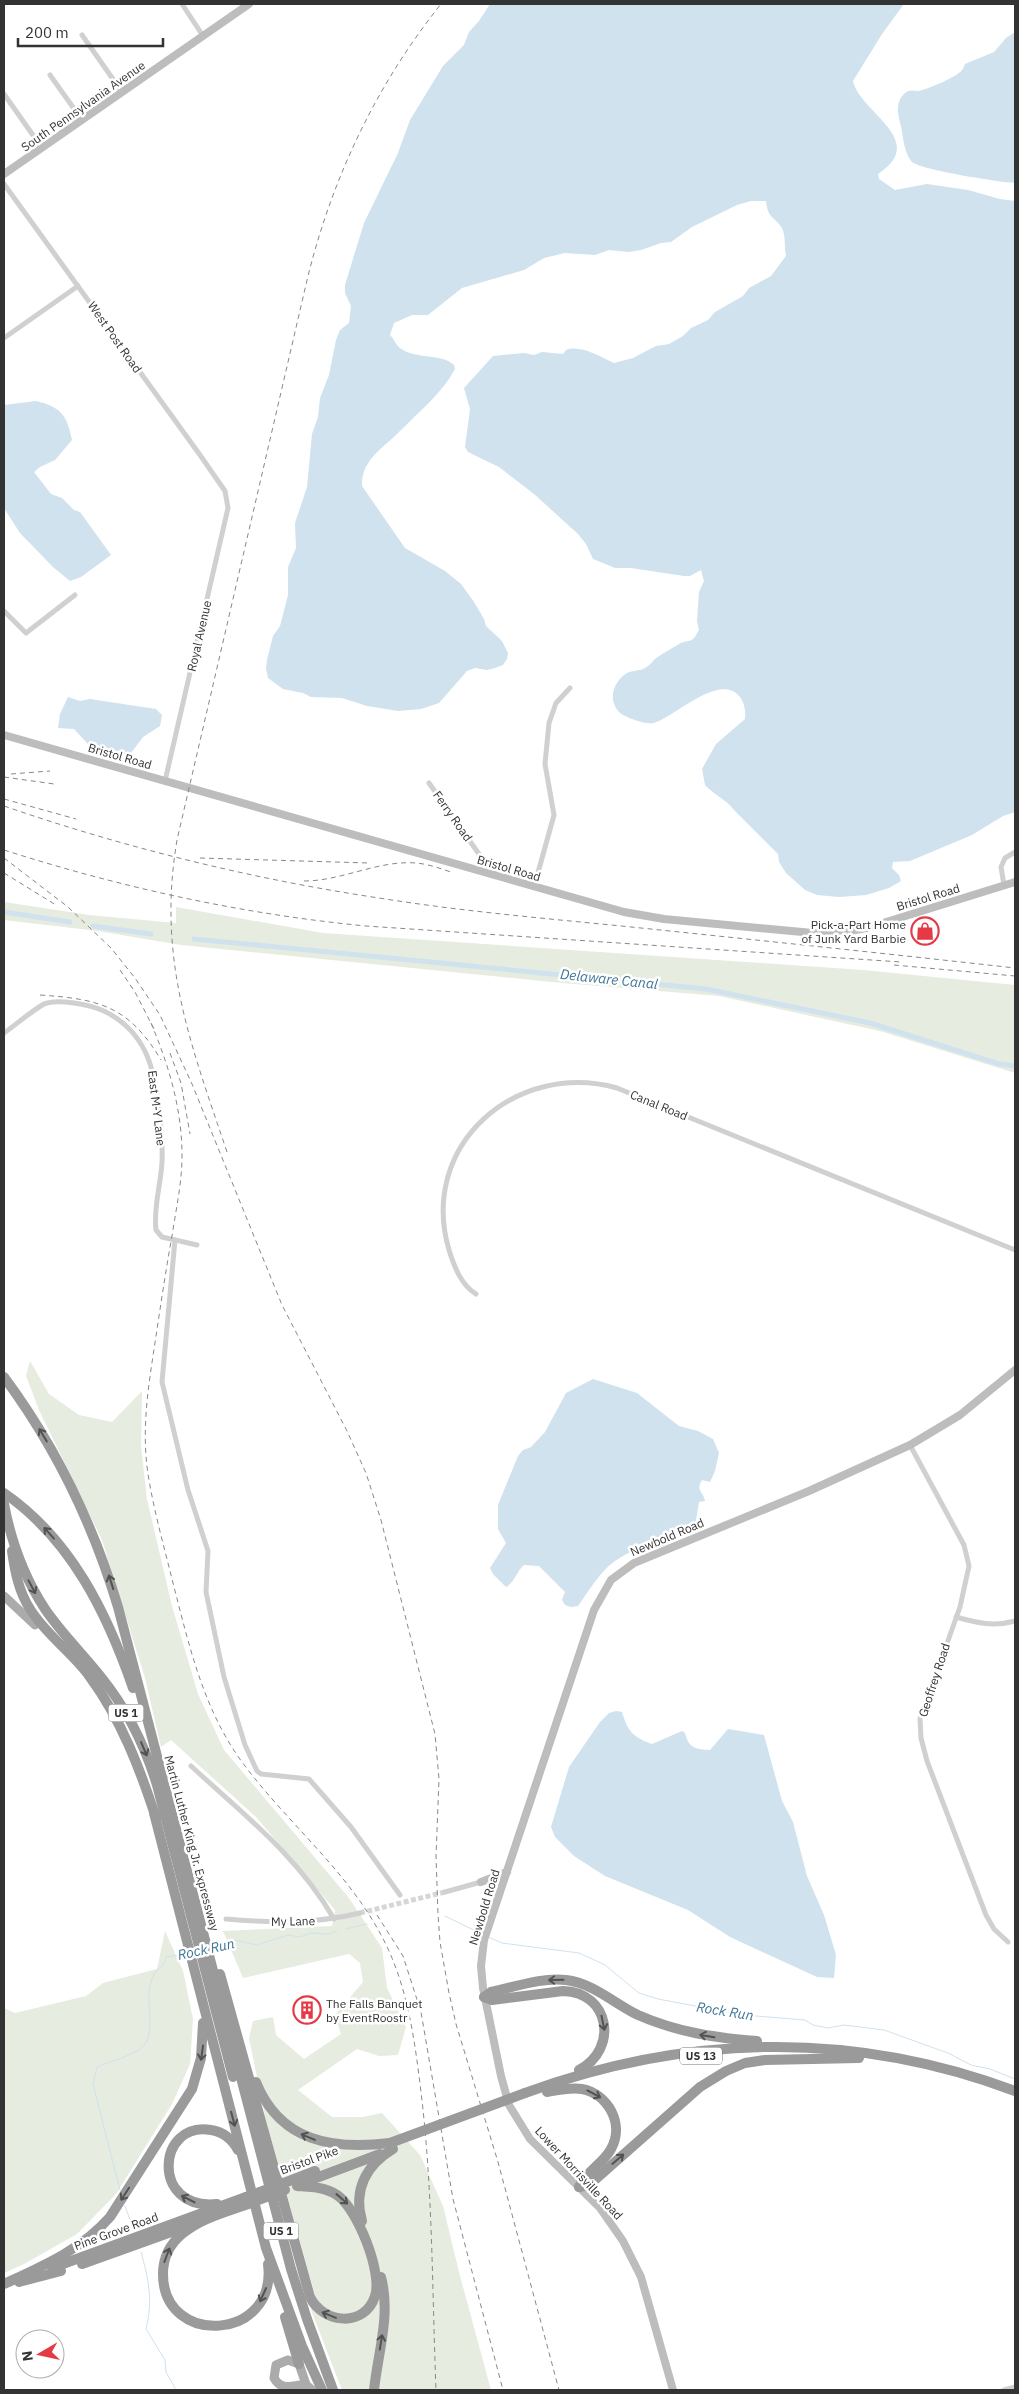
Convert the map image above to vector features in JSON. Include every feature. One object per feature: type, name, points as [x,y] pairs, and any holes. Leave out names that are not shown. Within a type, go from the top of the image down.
[{"type":"highway","name":"Martin Luther King Jr. Expressway","points":[[4,1377],[43,1434],[77,1497],[98,1545],[118,1608],[149,1731],[198,1942]]},
{"type":"highway","points":[[4,1494],[38,1521],[56,1540],[89,1588],[116,1644],[149,1731]]},
{"type":"highway","name":"Martin Luther King Jr. Expressway","points":[[4,1506],[17,1554],[39,1599],[60,1629],[109,1687],[126,1712],[145,1750],[198,1942]]},
{"type":"highway","points":[[4,1506],[15,1572],[27,1604],[40,1623],[82,1667],[106,1704],[130,1748],[154,1813],[185,1911],[204,1961],[237,2029],[261,2094],[274,2113],[293,2129],[315,2140],[338,2145],[392,2146]]},
{"type":"highway","points":[[4,2284],[52,2262],[80,2245],[104,2224],[184,2104],[198,2074],[204,2037],[198,1987],[204,1961],[198,1942],[145,1693],[118,1608]]},
{"type":"highway","points":[[34,1625],[71,1660],[106,1704]]},
{"type":"highway","name":"US 1","points":[[204,1961],[285,2270],[300,2321],[326,2390]]},
{"type":"highway","name":"US 1","points":[[204,1961],[291,2269],[309,2327],[333,2390]]},
{"type":"highway","points":[[484,1998],[491,1992],[518,1986],[548,1980],[565,1980],[584,1985],[638,2014],[678,2029],[715,2038],[787,2042],[825,2048]]},
{"type":"highway","points":[[198,1987],[266,2248],[302,2346],[322,2390]]},
{"type":"highway","points":[[484,1998],[492,2000],[568,1991],[583,1995],[594,2004],[601,2014],[605,2026],[602,2048],[588,2065],[561,2080]]},
{"type":"highway","points":[[237,2029],[286,2216],[310,2297],[318,2309],[329,2316],[342,2319],[356,2317],[364,2312],[372,2303],[377,2284],[375,2272],[356,2218],[346,2203],[331,2192],[314,2187],[297,2186]]},
{"type":"highway","name":"US 13","points":[[284,2186],[297,2186],[392,2146],[527,2096],[561,2080],[613,2065],[683,2052],[754,2046],[825,2048],[913,2060],[1015,2091]]},
{"type":"highway","name":"US 13","points":[[527,2096],[623,2070],[702,2056],[771,2052],[859,2058],[937,2073],[1015,2098]]},
{"type":"highway","points":[[579,2187],[589,2184],[700,2087],[726,2071],[745,2063],[765,2060],[859,2058]]},
{"type":"highway","points":[[547,2092],[572,2088],[587,2090],[604,2100],[613,2114],[616,2126],[614,2144],[607,2155],[583,2178],[579,2187]]},
{"type":"highway","points":[[236,2200],[206,2204],[185,2198],[172,2183],[169,2161],[171,2151],[179,2140],[192,2132],[206,2129],[220,2132],[228,2137],[243,2161]]},
{"type":"highway","points":[[374,2390],[385,2317],[385,2293],[360,2215],[359,2195],[363,2179],[369,2168],[392,2146]]},
{"type":"highway","name":"Bristol Pike","points":[[236,2200],[247,2200],[392,2146]]},
{"type":"highway","name":"Pine Grove Road","points":[[4,2284],[236,2200]]},
{"type":"highway","name":"US 13","points":[[201,2222],[247,2200]]},
{"type":"highway","points":[[201,2222],[182,2234],[173,2244],[167,2254],[163,2270],[165,2287],[171,2303],[184,2316],[195,2323],[213,2327],[230,2325],[241,2320],[256,2308],[267,2285],[266,2248]]},
{"type":"highway","name":"Pine Grove Road","points":[[4,2284],[92,2261],[201,2222]]},
{"type":"highway","points":[[274,2270],[276,2286],[299,2364]]},
{"type":"main road","name":"South Pennsylvania Avenue","points":[[4,174],[248,4]]},
{"type":"main road","name":"Bristol Road","points":[[4,735],[534,887],[644,916],[828,933],[867,928],[1015,882]]},
{"type":"main road","name":"Newbold Road","points":[[484,1998],[481,1966],[486,1931],[594,1610],[611,1580],[634,1563],[808,1491],[910,1445],[960,1415],[1015,1370]]},
{"type":"main road","points":[[4,1596],[34,1625]]},
{"type":"main road","points":[[481,1882],[507,1872]]},
{"type":"main road","points":[[481,1882],[492,1885],[500,1894]]},
{"type":"main road","name":"Lower Morrisville Road","points":[[484,1998],[501,2076],[512,2110],[534,2144],[610,2220],[635,2263],[643,2284],[673,2390]]},
{"type":"main road","points":[[292,2360],[299,2364],[308,2388],[283,2387],[274,2378],[275,2368],[282,2361],[292,2360]]},
{"type":"street","points":[[182,4],[203,36]]},
{"type":"street","points":[[82,35],[122,92]]},
{"type":"street","points":[[50,75],[82,120]]},
{"type":"street","points":[[4,94],[42,148]]},
{"type":"street","name":"West Post Road","points":[[4,184],[224,491]]},
{"type":"street","points":[[4,338],[78,286]]},
{"type":"street","name":"Royal Avenue","points":[[165,781],[228,508],[224,491]]},
{"type":"street","points":[[4,611],[25,633],[75,595]]},
{"type":"street","points":[[534,887],[554,815],[546,764],[549,723],[556,703],[570,688]]},
{"type":"street","name":"Ferry Road","points":[[429,783],[493,875]]},
{"type":"street","points":[[1004,885],[1001,867],[1006,858],[1015,852]]},
{"type":"street","name":"East M-Y Lane","points":[[4,1033],[42,1006],[57,1002],[98,1009],[122,1022],[136,1035],[147,1051],[151,1063],[160,1122],[162,1157],[156,1230],[160,1236],[197,1245]]},
{"type":"street","name":"Canal Road","points":[[476,1294],[468,1289],[457,1271],[445,1234],[445,1194],[456,1158],[472,1131],[498,1107],[533,1088],[570,1081],[594,1082],[617,1088],[1015,1250]]},
{"type":"street","points":[[176,1240],[162,1382],[188,1490],[208,1551],[206,1592],[224,1677],[245,1745],[257,1771],[261,1774],[309,1779],[351,1827],[400,1895]]},
{"type":"street","name":"Geoffrey Road","points":[[910,1445],[967,1552],[969,1573],[956,1617],[922,1711],[921,1738],[927,1761],[986,1915],[994,1929],[1008,1942]]},
{"type":"street","points":[[956,1617],[986,1624],[1003,1624],[1015,1621]]},
{"type":"street","points":[[191,1766],[283,1850],[312,1886],[334,1919]]},
{"type":"street","points":[[446,1892],[481,1882]]},
{"type":"street","name":"My Lane","points":[[226,1919],[286,1922],[334,1919],[360,1913]]},
{"type":"street","points":[[1004,2390],[1015,2387]]},
{"type":"shaded area","points":[[4,902],[89,915],[176,923],[176,907],[323,933],[863,970],[1015,985],[1015,1073],[880,1031],[719,996],[562,983],[181,945],[98,931],[4,920]]},
{"type":"shaded area","points":[[30,1361],[49,1394],[79,1415],[112,1422],[142,1391],[141,1446],[147,1499],[172,1606],[198,1694],[224,1750],[349,1898],[382,1948],[387,1988],[406,2027],[398,2055],[379,2056],[357,2049],[298,2090],[332,2117],[363,2117],[382,2113],[420,2155],[443,2206],[491,2390],[342,2390],[311,2310],[315,2295],[265,2116],[249,2038],[253,2021],[273,2017],[276,2035],[304,2059],[341,2034],[335,2015],[363,1982],[360,1963],[349,1954],[243,1978],[223,1931],[332,1926],[335,1910],[256,1817],[171,1740],[161,1747],[145,1678],[102,1540],[39,1410],[26,1376]]},
{"type":"shaded area","points":[[165,1931],[183,1971],[193,2019],[190,2064],[172,2104],[116,2194],[77,2234],[4,2273],[4,2008],[15,2013],[86,1996],[103,1983],[157,1969]]},
{"type":"water","points":[[490,4],[904,4],[882,34],[853,81],[858,93],[895,138],[897,149],[892,162],[878,174],[879,179],[895,190],[927,184],[968,190],[1015,201],[1015,812],[1003,816],[972,835],[910,861],[893,862],[892,868],[899,875],[901,881],[889,888],[866,895],[839,897],[817,895],[805,890],[786,873],[779,862],[778,854],[727,803],[705,785],[702,769],[716,744],[745,719],[744,706],[738,695],[729,690],[708,693],[654,723],[641,722],[630,718],[619,712],[615,707],[613,702],[614,691],[622,676],[645,668],[663,654],[695,637],[699,630],[697,622],[699,592],[704,581],[701,570],[690,576],[684,576],[631,568],[615,568],[593,559],[586,544],[578,534],[534,494],[499,467],[468,452],[465,447],[470,409],[464,388],[493,356],[524,353],[534,355],[542,352],[563,354],[566,350],[578,349],[590,352],[614,363],[633,358],[656,346],[669,344],[683,336],[691,328],[708,320],[715,312],[743,296],[749,288],[771,276],[786,256],[782,228],[770,214],[766,201],[751,201],[737,205],[692,227],[671,242],[661,243],[641,250],[629,252],[609,250],[595,255],[565,253],[544,258],[524,270],[462,288],[428,315],[412,315],[394,323],[390,335],[400,348],[406,352],[449,361],[454,365],[455,369],[444,386],[430,401],[375,454],[365,468],[362,486],[405,548],[445,571],[461,584],[474,602],[486,626],[502,641],[508,653],[507,659],[503,665],[495,668],[487,670],[475,668],[467,671],[439,703],[421,709],[398,711],[367,706],[342,698],[311,697],[303,693],[283,689],[268,678],[267,660],[273,636],[280,626],[288,595],[288,567],[296,548],[295,523],[307,487],[312,434],[318,417],[320,398],[329,375],[336,340],[340,330],[349,323],[351,306],[345,293],[345,285],[364,223],[398,153],[410,120],[443,66],[464,45],[469,32]]},
{"type":"water","points":[[1015,32],[1015,183],[930,169],[912,162],[906,150],[899,118],[898,105],[904,94],[908,91],[922,90],[955,76],[960,73],[965,64],[994,52],[1006,38]]},
{"type":"water","points":[[36,401],[45,403],[62,413],[68,424],[72,440],[55,460],[34,472],[51,494],[62,498],[74,510],[80,512],[111,555],[81,577],[70,581],[53,567],[20,533],[4,508],[4,405]]},
{"type":"water","points":[[68,697],[80,701],[90,699],[156,709],[162,715],[160,726],[143,737],[131,753],[117,755],[98,745],[88,744],[74,729],[58,728],[60,714]]},
{"type":"water","points":[[593,1379],[637,1393],[679,1426],[698,1431],[713,1439],[719,1453],[715,1471],[710,1482],[702,1480],[699,1487],[705,1501],[699,1502],[695,1526],[624,1555],[610,1565],[600,1576],[578,1606],[571,1607],[565,1605],[562,1600],[565,1592],[539,1566],[524,1565],[506,1587],[493,1574],[490,1568],[506,1543],[498,1529],[498,1505],[518,1456],[523,1450],[531,1447],[545,1432],[566,1393]]},
{"type":"water","points":[[622,1712],[632,1733],[652,1744],[682,1731],[691,1745],[710,1750],[728,1729],[764,1735],[782,1801],[793,1822],[807,1876],[824,1915],[836,1955],[834,1978],[817,1977],[730,1937],[688,1910],[605,1876],[574,1856],[555,1837],[551,1827],[569,1767],[600,1722],[609,1713]]},
{"type":"waterway","name":"Delaware Canal","points":[[4,912],[70,922]]},
{"type":"waterway","name":"Delaware Canal","points":[[93,926],[151,934]]},
{"type":"waterway","name":"Delaware Canal","points":[[194,939],[706,989],[870,1023],[999,1064],[1015,1066]]},
{"type":"waterway","name":"Rock Run","points":[[445,1916],[482,1934]]},
{"type":"waterway","name":"Rock Run","points":[[346,1929],[367,1924]]},
{"type":"waterway","name":"Rock Run","points":[[211,1948],[235,1940],[257,1945],[288,1935],[300,1937],[311,1933],[328,1934],[337,1931]]},
{"type":"waterway","name":"Rock Run","points":[[488,1937],[502,1943],[579,1953],[605,1965],[639,1993],[658,1999],[744,2015],[805,2020],[813,2025],[828,2028],[844,2025],[884,2030],[948,2053],[971,2065],[990,2069],[1015,2079]]},
{"type":"waterway","name":"Rock Run","points":[[120,2190],[93,2084],[97,2067],[136,2052],[147,2041],[150,2031],[149,1995],[155,1973],[164,1964],[166,1957],[185,1954]]},
{"type":"waterway","name":"Rock Run","points":[[125,2206],[133,2228]]},
{"type":"waterway","name":"Rock Run","points":[[141,2252],[150,2300],[146,2329],[165,2360],[166,2372],[176,2390]]},
{"type":"tunnel","points":[[360,1913],[445,1892]]},
{"type":"railway","points":[[227,1152],[190,1036],[174,962],[171,923],[172,883],[177,840],[318,239],[344,167],[377,99],[397,66],[441,4]]},
{"type":"railway","points":[[11,774],[50,771]]},
{"type":"railway","points":[[4,777],[54,784]]},
{"type":"railway","points":[[4,799],[76,819]]},
{"type":"railway","points":[[4,806],[143,849],[190,861],[284,882],[379,898],[510,915],[1015,968]]},
{"type":"railway","points":[[4,850],[138,888],[228,907],[320,921],[366,926],[901,962]]},
{"type":"railway","points":[[4,858],[68,907],[111,948],[135,978],[160,1015],[192,1084],[282,1305],[347,1431],[366,1473],[381,1520],[435,1734],[439,1779],[436,1856],[438,1914],[440,1942],[449,1993],[456,2024],[498,2162],[559,2390]]},
{"type":"railway","points":[[200,858],[369,863]]},
{"type":"railway","points":[[304,881],[332,878],[374,867],[402,863],[425,864],[451,872]]},
{"type":"railway","points":[[4,873],[56,905]]},
{"type":"railway","points":[[894,965],[1015,976]]},
{"type":"railway","points":[[120,970],[135,992],[154,1029]]},
{"type":"railway","points":[[40,995],[79,999],[111,1009],[137,1028],[161,1060]]},
{"type":"railway","points":[[151,1023],[169,1072],[177,1105],[182,1156],[181,1176],[147,1405],[146,1457],[153,1502],[193,1656],[208,1700],[218,1721],[242,1762],[340,1875],[358,1899],[375,1924],[389,1951],[402,1985],[414,2038],[425,2129],[430,2204],[436,2390]]},
{"type":"railway","points":[[170,1053],[181,1083],[190,1134]]},
{"type":"railway","points":[[377,1915],[403,1956],[421,2012],[453,2199],[503,2390]]},
{"type":"place","name":"Pick-a-Part Home of Junk Yard Barbie","points":[[925,931]]},
{"type":"place","name":"The Falls Banquet by EventRoostr","points":[[307,2010]]}]
